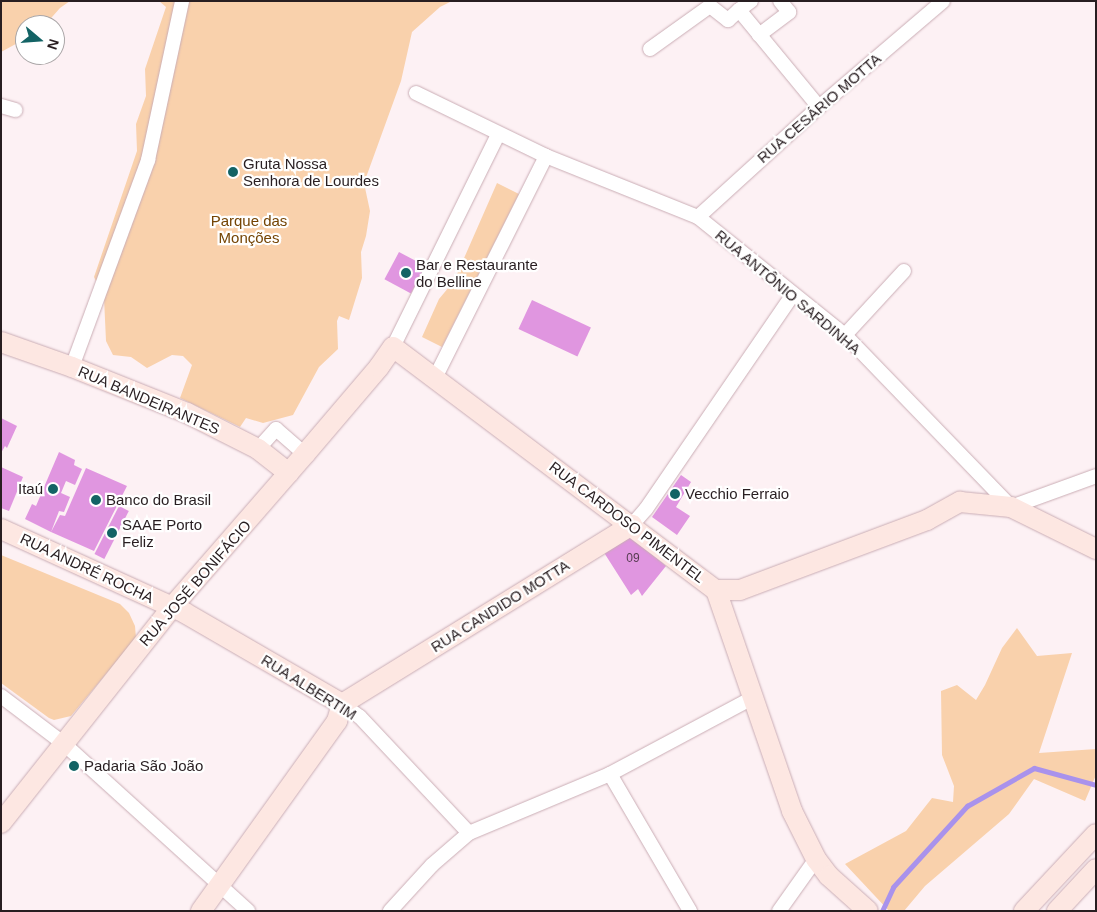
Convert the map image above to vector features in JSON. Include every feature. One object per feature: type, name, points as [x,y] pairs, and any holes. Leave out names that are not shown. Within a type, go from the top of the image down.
[{"type":"street","points":[[72,367],[148,160],[182,1]]},
{"type":"street","points":[[650,48],[710,6],[728,20],[750,1]]},
{"type":"street","points":[[759,35],[789,12],[780,1]]},
{"type":"street","name":"RUA CESÁRIO MOTTA","points":[[698,217],[819,107],[943,1]]},
{"type":"street","points":[[739,10],[819,107]]},
{"type":"street","name":"RUA ANTÔNIO SARDINHA","points":[[416,93],[498,135],[698,217],[845,335],[1011,508]]},
{"type":"street","points":[[1,106],[15,110]]},
{"type":"street","points":[[392,347],[498,135]]},
{"type":"street","points":[[435,378],[546,156]]},
{"type":"street","points":[[845,335],[904,271]]},
{"type":"street","name":"RUA CANDIDO MOTTA","points":[[342,704],[632,525],[646,509],[793,294]]},
{"type":"street","name":"RUA BANDEIRANTES","points":[[1,342],[72,367],[187,413],[258,449],[289,473]]},
{"type":"street","name":"RUA CARDOSO PIMENTEL","points":[[392,347],[632,525],[716,590],[792,811],[816,859],[829,876],[864,907]]},
{"type":"street","name":"RUA JOSÉ BONIFÁCIO","points":[[1,823],[172,606],[289,473],[379,367],[392,347]]},
{"type":"street","points":[[258,449],[276,429],[305,454]]},
{"type":"street","points":[[1011,508],[1096,476]]},
{"type":"street","points":[[716,590],[740,590],[927,520],[960,502],[1011,508],[1096,549]]},
{"type":"street","name":"RUA ANDRÉ ROCHA","points":[[1,529],[172,606]]},
{"type":"street","name":"RUA ALBERTIM","points":[[172,606],[342,704],[360,717],[469,834]]},
{"type":"street","points":[[1,696],[63,743],[218,886],[248,911]]},
{"type":"street","points":[[390,911],[432,865],[469,834],[610,774],[754,697]]},
{"type":"street","points":[[201,911],[337,721],[342,704]]},
{"type":"street","points":[[610,774],[690,911]]},
{"type":"street","points":[[1024,911],[1096,834]]},
{"type":"street","points":[[779,911],[816,859]]},
{"type":"street","points":[[1057,911],[1090,875],[1069,863]]},
{"type":"green space","points":[[1,1],[70,1],[54,15],[15,15],[15,44],[1,52]]},
{"type":"green space","name":"Parque das Monções","points":[[159,1],[452,1],[440,7],[412,32],[401,81],[364,183],[370,211],[361,252],[362,278],[349,320],[339,316],[337,321],[338,349],[319,367],[293,415],[263,423],[246,418],[240,427],[180,398],[192,365],[183,356],[172,355],[147,368],[131,357],[113,355],[106,341],[104,298],[94,277],[137,151],[136,124],[146,96],[145,69],[166,7]]},
{"type":"green space","points":[[497,183],[519,194],[442,347],[422,337],[439,299],[454,281]]},
{"type":"green space","points":[[1,555],[120,604],[129,613],[135,626],[136,638],[71,716],[54,720],[49,718],[1,683]]},
{"type":"green space","points":[[1017,628],[1037,656],[1072,653],[1039,753],[1096,749],[1096,775],[1085,801],[1034,779],[1009,814],[925,886],[904,911],[889,911],[845,864],[906,831],[932,798],[953,802],[954,786],[942,755],[941,691],[957,685],[976,700],[1002,648]]},
{"type":"building","name":"Bar e Restaurante do Belline","points":[[399,252],[425,266],[411,293],[384,279]]},
{"type":"building","points":[[532,300],[591,327],[577,356],[518,329]]},
{"type":"building","points":[[1,418],[17,426],[7,448],[5,446],[1,453]]},
{"type":"building","name":"Itaú","points":[[59,452],[75,460],[74,465],[82,469],[75,485],[66,481],[61,493],[70,497],[64,512],[59,511],[51,532],[25,519],[32,504],[36,506]]},
{"type":"building","points":[[1,467],[23,477],[9,511],[1,508]]},
{"type":"building","name":"Banco do Brasil","points":[[86,468],[127,486],[94,551],[51,532],[60,515],[65,516]]},
{"type":"building","name":"Vecchio Ferraio","points":[[681,475],[691,482],[676,507],[690,516],[677,535],[652,517]]},
{"type":"building","name":"SAAE Porto Feliz","points":[[119,506],[129,511],[104,559],[94,554]]},
{"type":"building","points":[[630,535],[666,566],[642,596],[638,589],[631,595],[603,551]]},
{"type":"waterway","points":[[882,911],[893,887],[967,806],[1034,768],[1096,785]]},
{"type":"place","name":"Gruta Nossa Senhora de Lourdes","points":[[233,172]]},
{"type":"place","name":"Bar e Restaurante do Belline","points":[[406,273]]},
{"type":"place","name":"Itaú","points":[[53,489]]},
{"type":"place","name":"Vecchio Ferraio","points":[[675,494]]},
{"type":"place","name":"Banco do Brasil","points":[[96,500]]},
{"type":"place","name":"SAAE Porto Feliz","points":[[112,533]]},
{"type":"place","name":"Padaria São João","points":[[74,766]]}]
